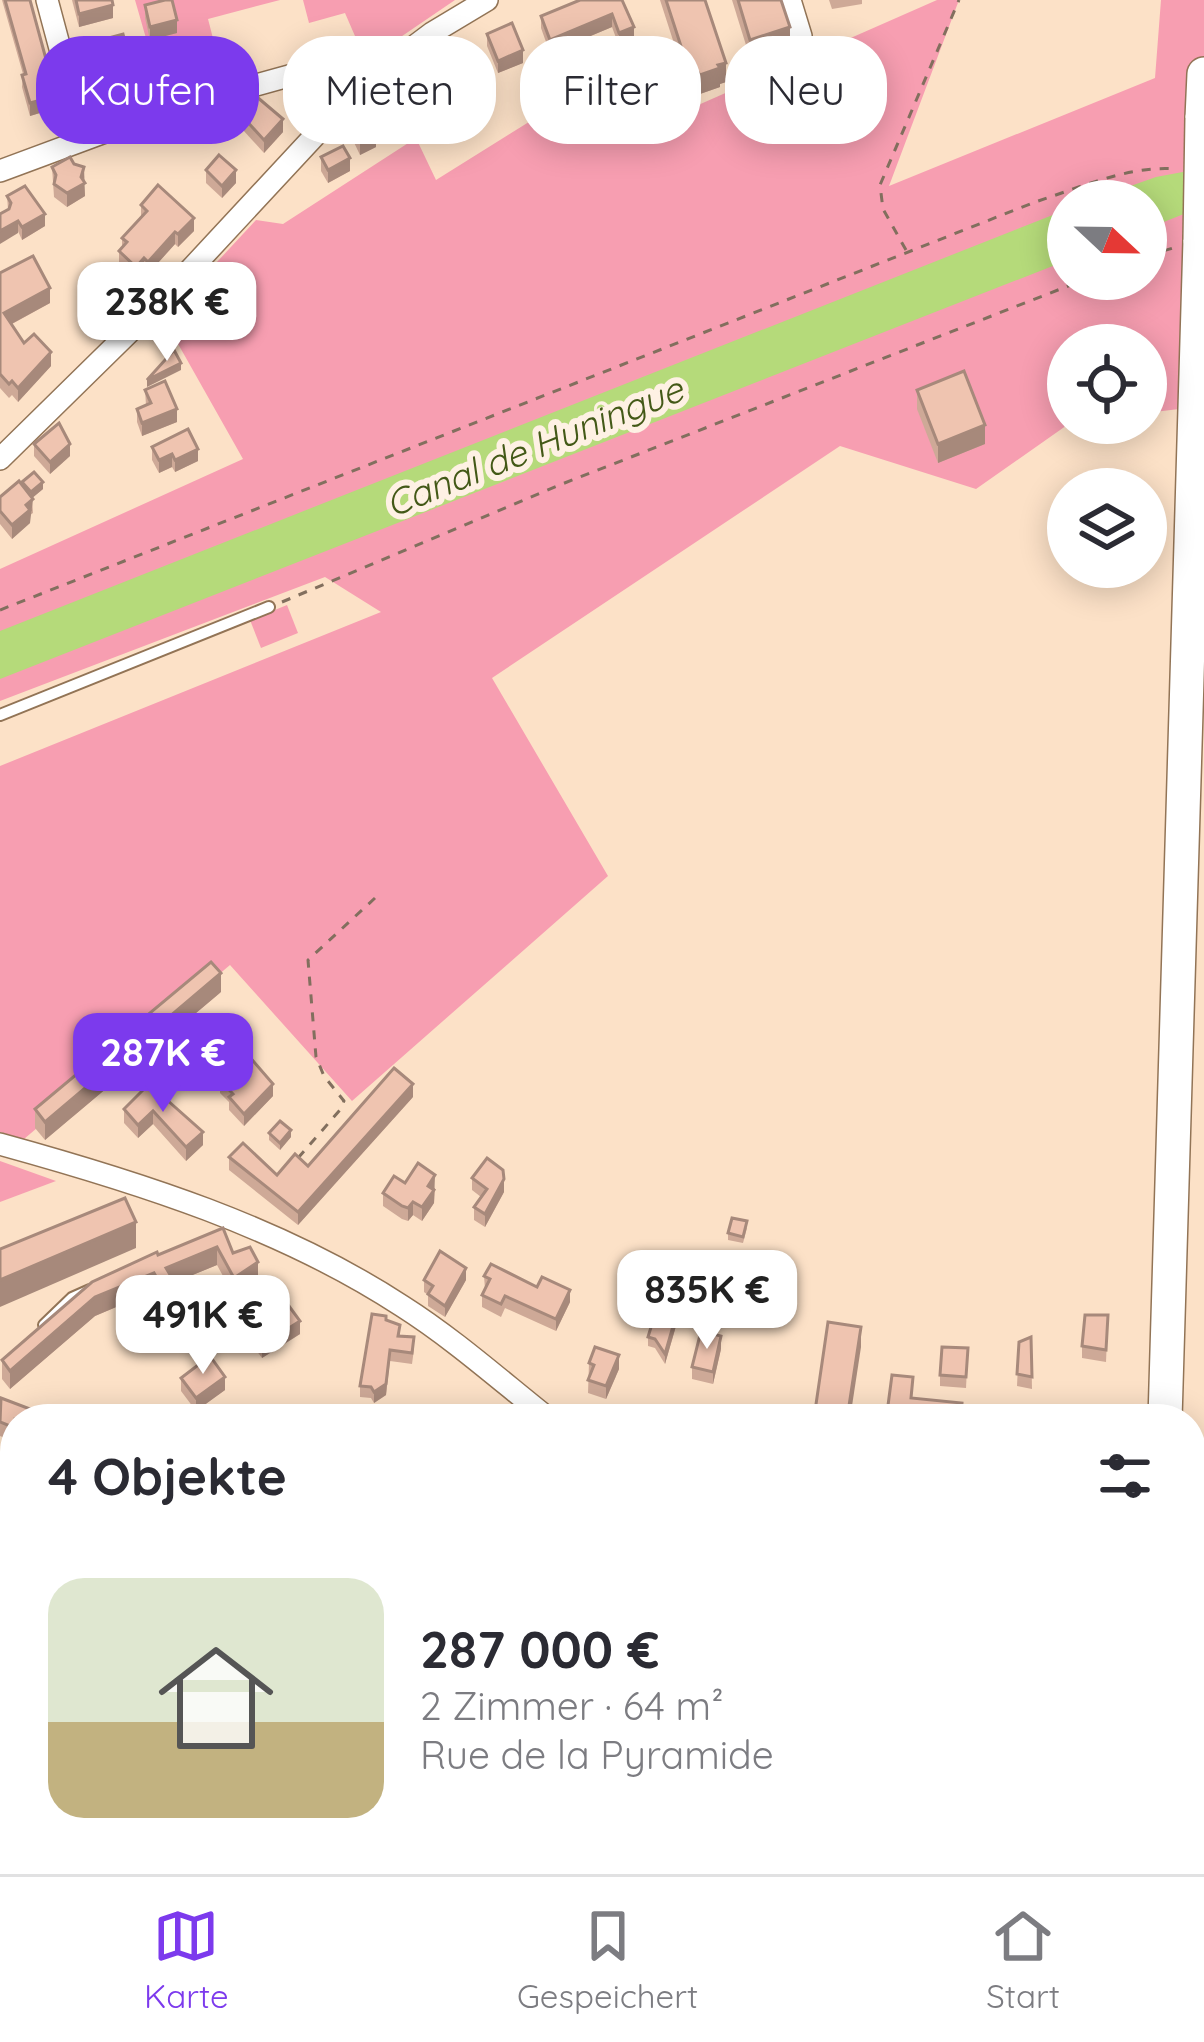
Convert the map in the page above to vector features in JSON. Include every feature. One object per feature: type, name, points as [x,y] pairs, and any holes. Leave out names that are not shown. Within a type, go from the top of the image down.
[{"type":"main road","points":[[1165,1404],[1204,74]]},
{"type":"street","points":[[47,0],[57,36]]},
{"type":"street","points":[[428,36],[487,0]]},
{"type":"street","points":[[790,0],[801,36]]},
{"type":"street","points":[[0,171],[69,144]]},
{"type":"street","points":[[0,459],[164,298],[307,144]]},
{"type":"street","points":[[0,1144],[143,1189],[224,1226],[334,1265],[405,1307],[530,1404]]},
{"type":"street","points":[[119,1210],[139,1202],[143,1189]]},
{"type":"lane","points":[[0,715],[269,607]]},
{"type":"lane","points":[[29,1340],[72,1298],[93,1288]]},
{"type":"path","points":[[906,252],[883,209],[880,185],[959,0]]},
{"type":"path","points":[[0,610],[1035,202],[1159,167],[1186,170]]},
{"type":"path","points":[[269,607],[557,486],[1047,294]]},
{"type":"path","points":[[286,1171],[344,1101],[316,1057],[308,960],[375,898]]},
{"type":"shaded area","points":[[135,0],[280,0],[208,19],[212,36],[145,36]]},
{"type":"shaded area","points":[[303,0],[455,0],[402,36],[355,36],[345,13],[309,23]]},
{"type":"shaded area","points":[[937,0],[959,0],[889,186],[1155,78],[1161,0],[1204,0],[1204,406],[1167,410],[1167,324],[1047,324],[1047,439],[976,489],[840,446],[492,678],[608,876],[352,1101],[230,965],[24,1139],[0,1132],[0,766],[381,612],[325,577],[0,701],[0,569],[243,459],[164,319],[256,220],[283,224],[407,144],[419,144],[436,180],[520,128],[520,144],[701,144],[701,104],[725,93],[725,144],[887,144],[887,36],[855,36]]},
{"type":"shaded area","points":[[287,605],[298,633],[261,648],[250,620]]},
{"type":"shaded area","points":[[0,1161],[56,1181],[0,1202]]},
{"type":"water","points":[[1204,168],[1204,206],[1167,221],[1167,180],[1148,180]]},
{"type":"water","name":"Canal de Huningue","points":[[1047,217],[1047,268],[0,679],[0,631]]},
{"type":"building","points":[[5,0],[30,0],[40,36],[36,36],[36,101],[30,103],[22,75],[26,74]]},
{"type":"building","points":[[76,0],[112,0],[113,5],[79,14]]},
{"type":"building","points":[[172,0],[177,20],[150,27],[145,5]]},
{"type":"building","points":[[580,0],[622,0],[634,27],[619,33],[612,14],[560,36],[548,36],[541,16]]},
{"type":"building","points":[[666,0],[705,0],[725,63],[701,75],[701,36],[678,36]]},
{"type":"building","points":[[738,0],[781,0],[790,27],[749,36]]},
{"type":"building","points":[[512,23],[520,51],[498,61],[496,36],[487,34]]},
{"type":"building","points":[[259,99],[283,119],[264,140],[259,135]]},
{"type":"building","points":[[343,146],[350,158],[328,170],[321,157]]},
{"type":"building","points":[[219,155],[236,170],[222,186],[206,170]]},
{"type":"building","points":[[70,157],[84,167],[81,177],[85,183],[67,193],[54,184],[52,167]]},
{"type":"building","points":[[158,185],[194,218],[148,262],[144,258],[136,267],[119,251],[127,242],[122,238],[147,211],[141,205]]},
{"type":"building","points":[[25,186],[45,214],[22,227],[18,221],[0,231],[0,214],[11,203],[7,196]]},
{"type":"building","points":[[33,256],[50,288],[4,313],[24,343],[34,334],[51,352],[18,388],[0,374],[0,273]]},
{"type":"building","points":[[174,350],[181,363],[147,380]]},
{"type":"building","points":[[964,371],[985,425],[938,444],[917,390]]},
{"type":"building","points":[[165,381],[177,409],[142,423],[137,409],[151,403],[145,390]]},
{"type":"building","points":[[59,423],[70,444],[50,462],[34,444]]},
{"type":"building","points":[[188,429],[198,449],[175,460],[172,454],[159,460],[152,447]]},
{"type":"building","points":[[34,472],[43,482],[31,492],[22,482]]},
{"type":"building","points":[[19,481],[33,499],[26,505],[30,510],[12,525],[0,511],[0,497]]},
{"type":"building","points":[[211,962],[221,973],[45,1122],[35,1109]]},
{"type":"building","points":[[248,1055],[273,1084],[244,1114],[220,1080]]},
{"type":"building","points":[[394,1068],[413,1084],[298,1212],[229,1157],[243,1143],[277,1175],[295,1154],[308,1166]]},
{"type":"building","points":[[149,1084],[203,1132],[186,1147],[153,1111],[138,1125],[124,1109]]},
{"type":"building","points":[[280,1121],[291,1130],[280,1143],[269,1133]]},
{"type":"building","points":[[487,1158],[503,1170],[504,1179],[485,1214],[474,1207],[487,1189],[472,1178]]},
{"type":"building","points":[[418,1163],[435,1175],[428,1186],[434,1190],[422,1207],[413,1202],[408,1208],[402,1206],[383,1193],[394,1176],[405,1183]]},
{"type":"building","points":[[125,1198],[136,1222],[0,1280],[0,1249]]},
{"type":"building","points":[[732,1218],[747,1221],[743,1237],[728,1233]]},
{"type":"building","points":[[223,1228],[233,1253],[250,1247],[258,1262],[234,1278],[217,1247],[166,1268],[183,1296],[171,1303],[154,1273],[95,1297],[10,1371],[2,1360],[92,1282]]},
{"type":"building","points":[[440,1251],[466,1268],[445,1306],[428,1294],[433,1286],[424,1280]]},
{"type":"building","points":[[640,1256],[657,1262],[652,1277],[633,1272]]},
{"type":"building","points":[[491,1264],[537,1287],[542,1277],[570,1290],[556,1319],[505,1296],[501,1304],[482,1295]]},
{"type":"building","points":[[658,1277],[681,1283],[665,1354],[648,1337],[659,1301],[651,1299]]},
{"type":"building","points":[[286,1302],[300,1321],[262,1345],[250,1329]]},
{"type":"building","points":[[372,1314],[400,1325],[398,1336],[414,1337],[412,1353],[390,1350],[386,1384],[374,1392],[360,1386]]},
{"type":"building","points":[[1085,1315],[1108,1315],[1106,1350],[1082,1346]]},
{"type":"building","points":[[828,1322],[861,1327],[849,1404],[816,1404]]},
{"type":"building","points":[[701,1331],[721,1336],[713,1372],[692,1367]]},
{"type":"building","points":[[1031,1337],[1032,1377],[1017,1374],[1019,1342]]},
{"type":"building","points":[[595,1347],[619,1355],[606,1386],[588,1380]]},
{"type":"building","points":[[942,1347],[968,1348],[966,1377],[940,1375]]},
{"type":"building","points":[[210,1356],[225,1377],[196,1398],[181,1378]]},
{"type":"building","points":[[892,1375],[913,1377],[911,1398],[962,1403],[962,1404],[888,1404]]}]
